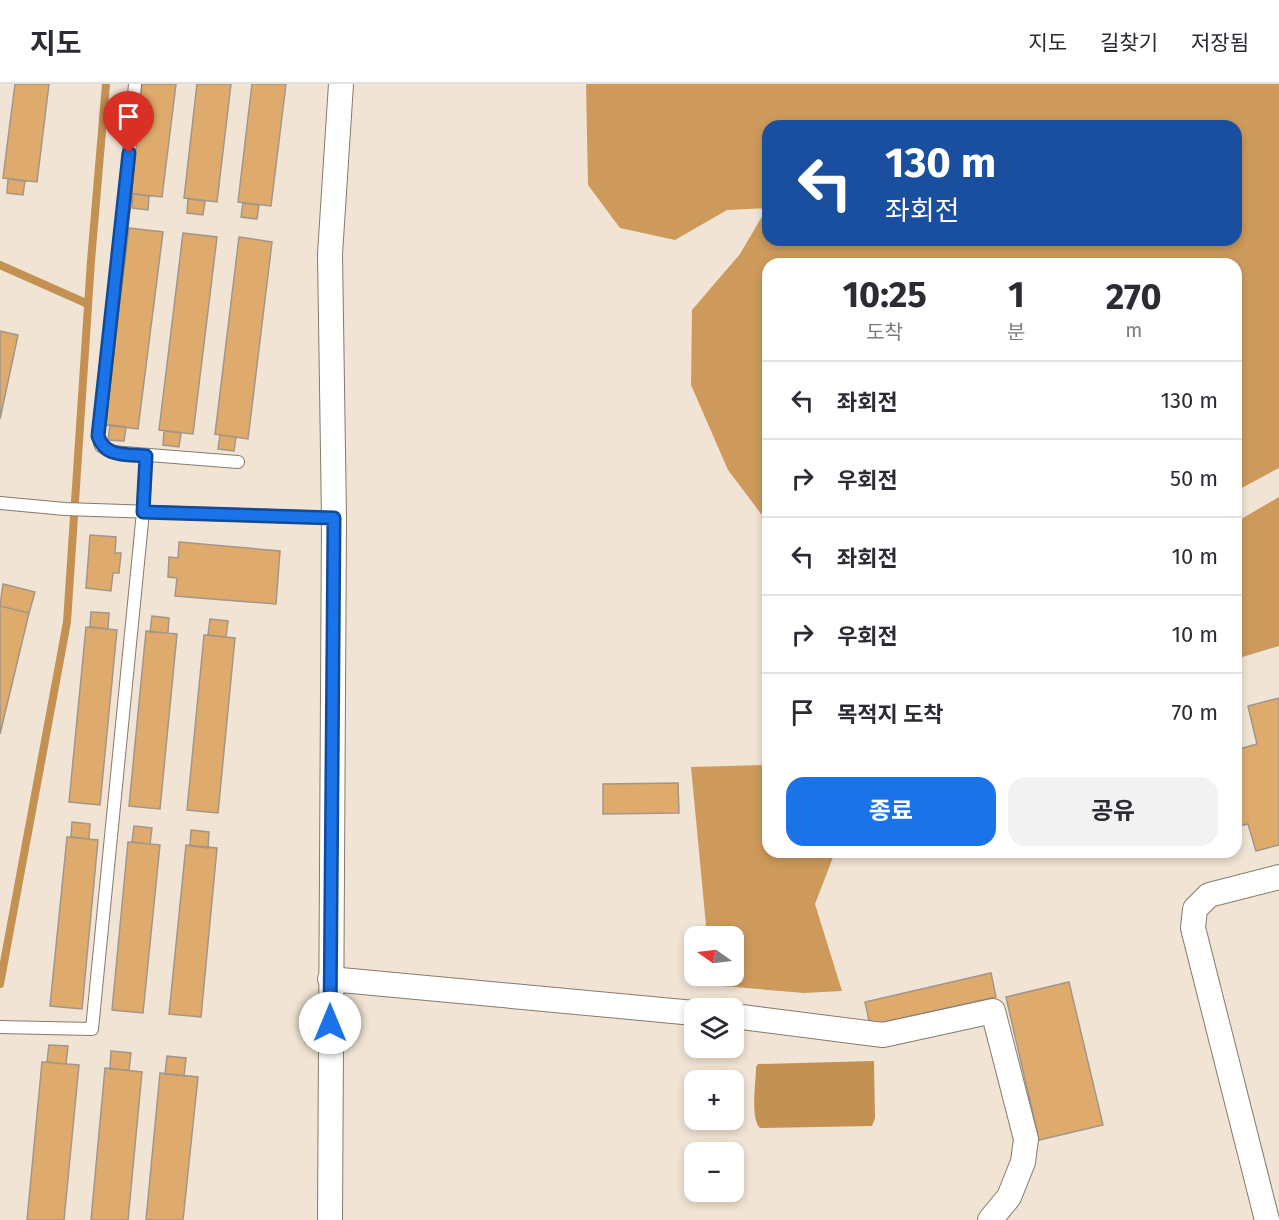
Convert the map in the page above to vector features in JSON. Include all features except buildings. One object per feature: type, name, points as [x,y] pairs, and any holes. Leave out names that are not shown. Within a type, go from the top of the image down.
[{"type":"street","points":[[330,1220],[334,518],[330,254],[341,84]]},
{"type":"street","points":[[1267,1220],[1193,928],[1195,909],[1209,895],[1279,877]]},
{"type":"street","points":[[330,979],[684,1012]]},
{"type":"street","points":[[744,1017],[883,1035],[993,1011],[1026,1138],[1023,1161],[1009,1197],[990,1220]]},
{"type":"lane","points":[[135,84],[125,199],[98,436],[101,446],[111,452],[238,462]]},
{"type":"lane","points":[[0,1027],[92,1029],[143,512],[146,456]]},
{"type":"lane","points":[[0,503],[65,509],[334,518]]},
{"type":"shaded area","points":[[586,84],[1279,84],[1279,468],[1242,488],[1242,258],[762,258],[762,515],[728,470],[691,385],[692,310],[740,254],[762,217],[762,246],[1242,246],[1242,120],[762,120],[762,208],[727,210],[675,240],[620,228],[588,185]]},
{"type":"shaded area","points":[[1279,497],[1279,646],[1242,657],[1242,519]]},
{"type":"shaded area","points":[[762,765],[762,858],[833,858],[815,904],[842,991],[804,993],[723,986],[744,986],[744,926],[706,926],[691,767]]},
{"type":"shaded area","points":[[874,1061],[875,1118],[872,1126],[760,1128],[757,1123],[754,1099],[758,1064]]},
{"type":"waterway","points":[[0,984],[67,622],[91,261],[106,84]]},
{"type":"waterway","points":[[0,265],[88,304]]},
{"type":"route","points":[[129,153],[98,436],[101,446],[111,452],[146,456],[143,512],[334,518],[330,1023]]}]
